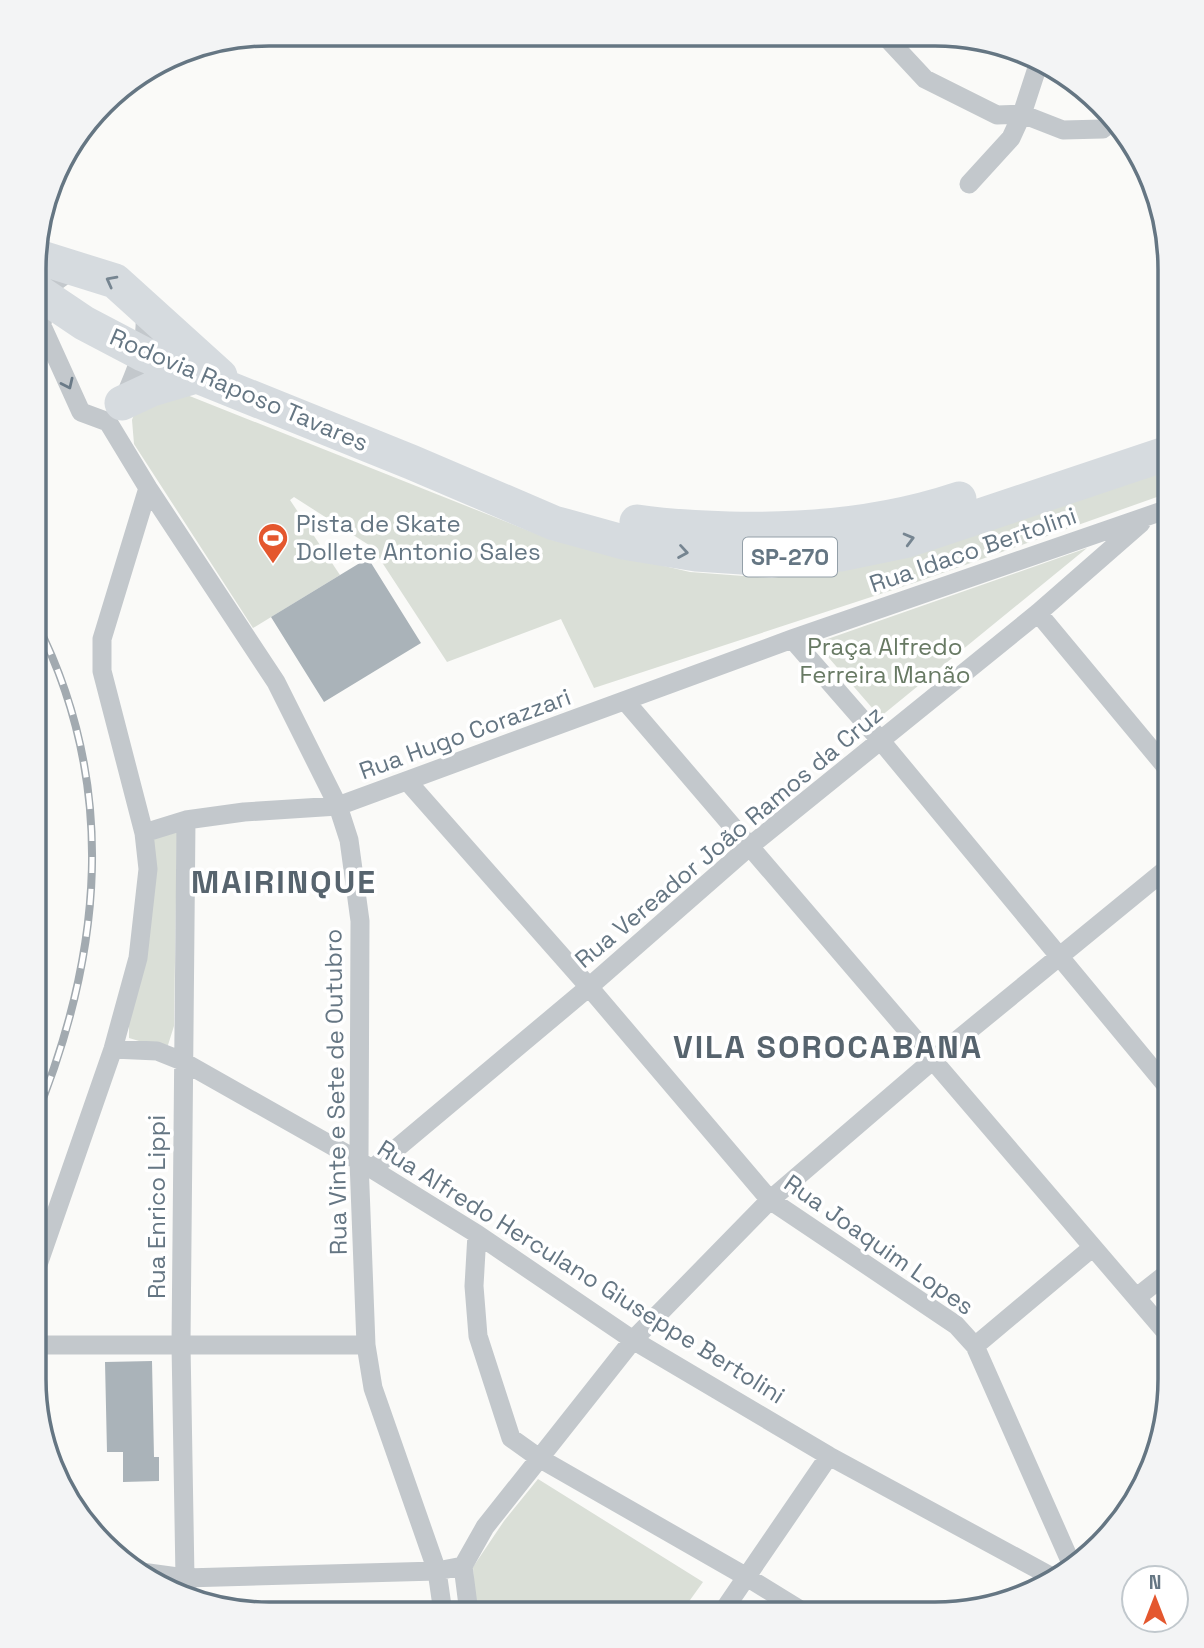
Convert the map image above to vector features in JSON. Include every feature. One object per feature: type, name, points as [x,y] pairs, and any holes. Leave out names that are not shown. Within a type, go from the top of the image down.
[{"type":"highway","points":[[46,259],[115,281],[235,391]]},
{"type":"highway","name":"Rodovia Raposo Tavares","points":[[45,310],[84,323],[143,354],[554,523],[623,542],[696,554],[771,559],[840,554],[908,540],[1158,456]]},
{"type":"highway","points":[[115,413],[152,389],[196,376]]},
{"type":"highway","name":"Rodovia Raposo Tavares","points":[[411,462],[623,520],[669,527],[780,530],[856,524],[931,509],[1158,432]]},
{"type":"street","points":[[893,45],[925,79],[997,116],[1022,114],[1063,130],[1102,128]]},
{"type":"street","points":[[970,184],[1011,138],[1036,70]]},
{"type":"street","points":[[45,298],[57,279],[74,268]]},
{"type":"street","points":[[45,323],[81,412],[115,413],[143,354],[146,334],[145,306]]},
{"type":"street","name":"Rua Vinte e Sete de Outubro","points":[[115,413],[148,488],[276,682],[338,806],[349,840],[360,921],[366,1165],[366,1345],[373,1388],[437,1571],[441,1602]]},
{"type":"street","points":[[45,1244],[113,1049],[138,958],[148,869],[144,834],[102,671],[102,639],[148,488]]},
{"type":"street","name":"Rua Idaco Bertolini","points":[[792,639],[1158,512]]},
{"type":"street","name":"Rua Vereador João Ramos da Cruz","points":[[366,1165],[589,987],[750,846],[1038,613],[1150,515]]},
{"type":"street","points":[[1038,613],[1158,757]]},
{"type":"street","points":[[792,639],[881,741],[1158,1075]]},
{"type":"street","name":"Rua Hugo Corazzari","points":[[144,834],[186,820],[244,812],[338,806],[792,639]]},
{"type":"street","points":[[626,702],[1158,1323]]},
{"type":"street","name":"Rua Joaquim Lopes","points":[[408,782],[589,987],[770,1200],[956,1325],[975,1346],[1070,1558]]},
{"type":"street","name":"Rua Enrico Lippi","points":[[186,820],[181,1344],[186,1586]]},
{"type":"street","points":[[468,1602],[463,1566],[485,1527],[633,1340],[770,1200],[933,1060],[1158,876]]},
{"type":"street","name":"Rua Alfredo Herculano Giuseppe Bertolini","points":[[113,1049],[157,1051],[183,1061],[366,1165],[477,1234],[633,1340],[828,1456],[1045,1573]]},
{"type":"street","points":[[477,1234],[474,1286],[478,1336],[511,1438],[539,1458],[787,1602]]},
{"type":"street","points":[[975,1346],[1093,1247]]},
{"type":"street","points":[[1136,1297],[1158,1280]]},
{"type":"street","points":[[45,1345],[366,1345]]},
{"type":"street","points":[[729,1602],[828,1456]]},
{"type":"street","points":[[186,1586],[437,1571],[463,1566]]},
{"type":"green space","points":[[177,391],[552,540],[690,572],[772,578],[845,567],[1158,474],[1158,497],[917,582],[594,688],[561,619],[447,662],[372,547],[294,497],[290,500],[340,575],[253,628],[134,444],[132,420],[136,409]]},
{"type":"green space","name":"Praça Alfredo Ferreira Manão","points":[[1087,548],[880,717],[816,643]]},
{"type":"green space","points":[[177,832],[174,1026],[168,1045],[149,1044],[129,1038],[129,1019],[151,836]]},
{"type":"green space","points":[[538,1479],[703,1582],[689,1602],[475,1602],[473,1567],[504,1521]]},
{"type":"building","points":[[368,558],[421,643],[324,702],[271,617]]},
{"type":"building","points":[[152,1361],[154,1457],[159,1457],[159,1481],[123,1482],[123,1452],[107,1452],[105,1362]]},
{"type":"railway","points":[[45,643],[62,682],[80,744],[90,807],[92,869],[87,932],[75,995],[45,1091]]},
{"type":"place","name":"Pista de Skate Dollete Antonio Sales","points":[[273,565]]},
{"type":"district","name":"MAIRINQUE","points":[[284,882]]},
{"type":"district","name":"VILA SOROCABANA","points":[[828,1047]]}]
